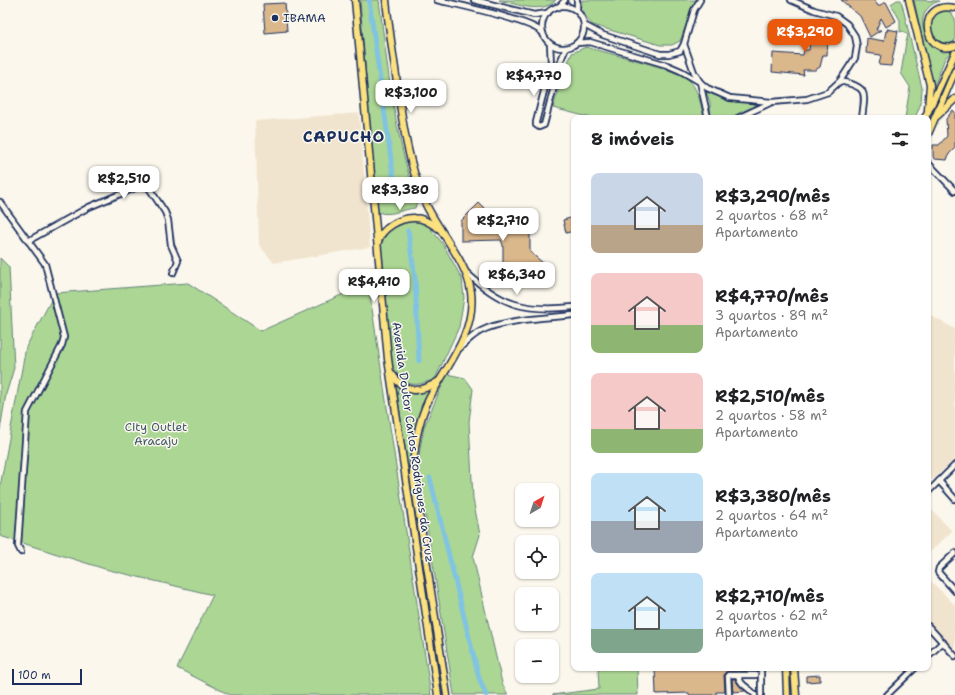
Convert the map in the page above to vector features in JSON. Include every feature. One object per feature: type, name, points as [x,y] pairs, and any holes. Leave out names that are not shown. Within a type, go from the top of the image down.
[{"type":"main road","name":"Avenida Doutor Carlos Rodrigues da Cruz","points":[[355,0],[390,372],[438,695]]},
{"type":"main road","points":[[386,0],[404,128],[414,176],[423,200],[464,270],[471,291],[471,310],[466,332],[457,351]]},
{"type":"main road","points":[[910,0],[930,85],[928,109]]},
{"type":"main road","points":[[946,0],[955,9]]},
{"type":"main road","points":[[955,9],[940,6],[931,11],[928,18],[932,40],[936,44],[943,47],[955,46]]},
{"type":"main road","points":[[925,115],[955,53]]},
{"type":"main road","points":[[931,127],[955,71]]},
{"type":"main road","points":[[935,118],[955,100]]},
{"type":"main road","points":[[377,245],[379,238],[385,230],[397,222],[407,218],[420,219],[439,228]]},
{"type":"main road","name":"Avenida Doutor Carlos Rodrigues da Cruz","points":[[447,695],[413,475],[413,455],[428,401],[457,351]]},
{"type":"main road","points":[[390,372],[396,380],[412,390],[425,389],[440,381]]},
{"type":"main road","points":[[786,671],[787,695]]},
{"type":"main road","points":[[794,671],[796,695]]},
{"type":"street","points":[[437,0],[517,21],[535,27],[544,34],[550,44],[551,64],[536,122],[536,125],[539,127],[544,126],[561,60],[566,48]]},
{"type":"street","points":[[474,0],[534,15],[548,14]]},
{"type":"street","points":[[544,34],[544,20],[548,14],[560,7],[565,0]]},
{"type":"street","points":[[577,0],[577,11]]},
{"type":"street","points":[[584,25],[603,35],[660,54],[669,54],[680,51],[684,44],[694,10],[700,0]]},
{"type":"street","points":[[550,44],[566,48],[577,43],[590,42],[667,65],[681,71],[707,88],[730,98],[772,102],[806,99],[828,92],[840,81],[855,58],[857,46],[852,30],[836,16],[814,10],[791,0]]},
{"type":"street","points":[[560,7],[571,8],[577,11],[583,20],[584,32],[577,43]]},
{"type":"street","points":[[684,44],[694,72],[700,82],[707,115]]},
{"type":"street","points":[[840,81],[853,84],[862,92],[865,100],[862,115]]},
{"type":"street","points":[[744,115],[772,102]]},
{"type":"street","points":[[931,165],[955,191]]},
{"type":"street","points":[[28,241],[89,207],[142,184],[149,188],[168,220],[170,240],[178,261],[173,273]]},
{"type":"street","points":[[0,202],[43,260],[64,339],[27,412],[18,546],[21,552]]},
{"type":"street","points":[[464,270],[491,292],[513,304],[538,309],[571,307]]},
{"type":"street","points":[[551,309],[552,317]]},
{"type":"street","points":[[457,351],[476,334],[489,327],[512,322],[571,315]]},
{"type":"street","points":[[931,489],[955,465]]},
{"type":"street","points":[[939,481],[955,499]]},
{"type":"street","points":[[955,553],[939,570],[940,575],[955,591]]},
{"type":"street","points":[[931,629],[955,656]]},
{"type":"street","points":[[931,653],[943,642]]},
{"type":"street","points":[[761,695],[762,671]]},
{"type":"street","points":[[887,695],[912,671]]},
{"type":"street","points":[[729,695],[728,675],[756,675]]},
{"type":"street","points":[[738,675],[739,681],[744,686],[749,688],[755,695]]},
{"type":"shaded area","points":[[359,113],[370,247],[274,263],[259,245],[255,121]]},
{"type":"shaded area","points":[[931,316],[955,329],[955,459],[933,480],[931,478]]},
{"type":"shaded area","points":[[931,509],[952,531],[931,551]]},
{"type":"shaded area","points":[[931,581],[955,605],[955,651],[931,624]]},
{"type":"green space","points":[[360,0],[379,0],[397,126],[409,176],[417,201],[415,208],[387,214],[378,212],[375,195]]},
{"type":"green space","points":[[499,0],[556,0],[544,7],[537,8],[521,6]]},
{"type":"green space","points":[[582,0],[696,0],[680,41],[672,45],[660,45],[593,25],[584,14]]},
{"type":"green space","points":[[897,0],[901,0],[922,88],[921,103],[916,115],[905,115],[910,87],[901,73],[908,35],[903,31],[900,32],[900,20],[891,4]]},
{"type":"green space","points":[[914,0],[939,1],[931,5],[923,18],[925,34],[929,41],[942,52],[952,51],[945,58],[933,89]]},
{"type":"green space","points":[[947,9],[955,18],[955,40],[950,45],[944,44],[936,38],[930,23],[932,12]]},
{"type":"green space","points":[[586,47],[672,71],[683,76],[690,81],[696,90],[703,115],[580,115],[553,108],[564,72],[572,53]]},
{"type":"green space","points":[[706,92],[736,102],[758,104],[735,115],[711,115],[710,102]]},
{"type":"green space","points":[[403,218],[426,223],[443,244],[462,279],[464,298],[459,327],[435,379],[417,384],[404,381],[393,372],[378,244],[388,227]]},
{"type":"green space","points":[[0,258],[9,267],[14,368],[6,394],[0,430]]},
{"type":"green space","name":"City Outlet Aracaju","points":[[188,283],[261,331],[368,283],[431,695],[230,695],[177,668],[213,595],[105,569],[0,536],[0,487],[26,347],[55,293]]},
{"type":"green space","points":[[447,374],[465,378],[473,389],[469,422],[473,499],[480,535],[473,557],[502,683],[508,695],[454,695],[418,470],[424,427]]},
{"type":"green space","points":[[396,385],[411,394],[429,390],[414,435],[408,469]]},
{"type":"green space","points":[[598,671],[637,671],[638,695],[552,695],[599,689]]},
{"type":"building","points":[[841,0],[874,0],[878,6],[886,2],[896,21],[886,27],[881,18],[876,30],[881,30],[870,37],[860,16]]},
{"type":"building","name":"IBAMA","points":[[285,3],[287,31],[265,33],[263,4]]},
{"type":"building","points":[[812,19],[829,23],[827,55],[823,55],[820,67],[815,70],[803,70],[804,75],[772,72],[773,53],[803,55],[804,50],[809,50]]},
{"type":"building","points":[[887,29],[898,31],[891,66],[879,65],[881,55],[866,53],[867,38],[884,41],[886,31],[888,31]]},
{"type":"building","points":[[953,110],[955,112],[955,148],[949,154],[947,160],[934,159],[933,145],[939,145],[947,136],[946,119]]},
{"type":"building","points":[[479,203],[490,214],[514,217],[526,226],[530,234],[530,252],[543,263],[524,282],[503,283],[503,245],[501,240],[461,241],[461,221]]},
{"type":"building","points":[[571,218],[571,232],[566,233],[563,220]]},
{"type":"building","points":[[655,671],[746,671],[726,672],[724,675],[725,692],[716,692],[716,695],[689,695],[689,693],[656,694]]},
{"type":"building","points":[[820,675],[820,681],[806,682],[806,676]]},
{"type":"building","points":[[732,679],[735,679],[745,691],[733,692]]},
{"type":"waterway","points":[[369,0],[397,203]]},
{"type":"waterway","points":[[408,231],[415,278],[419,361]]},
{"type":"waterway","points":[[430,478],[479,678],[486,695]]},
{"type":"place","name":"IBAMA","points":[[275,18]]},
{"type":"district","name":"CAPUCHO","points":[[344,136]]}]
